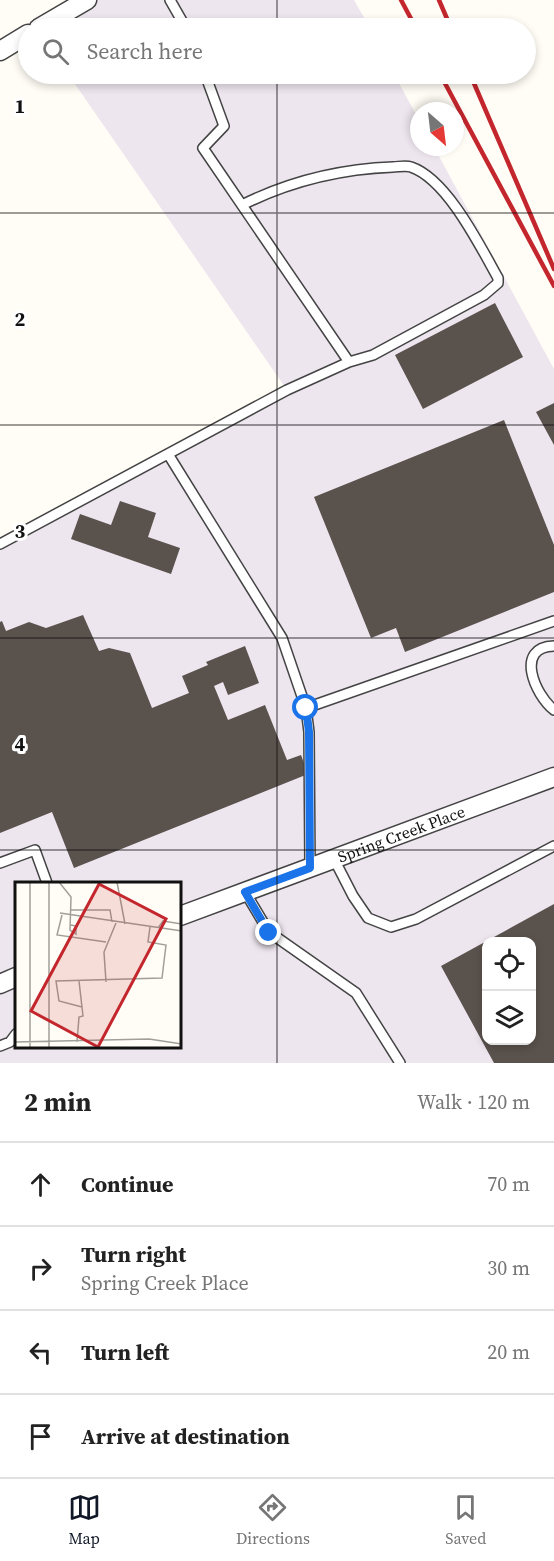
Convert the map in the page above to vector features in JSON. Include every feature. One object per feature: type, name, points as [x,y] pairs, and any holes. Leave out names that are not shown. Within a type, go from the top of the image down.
[{"type":"street","points":[[56,18],[87,0]]},
{"type":"street","points":[[0,51],[18,40]]},
{"type":"street","name":"Spring Creek Place","points":[[182,915],[554,777]]},
{"type":"lane","points":[[170,0],[180,18]]},
{"type":"lane","points":[[209,84],[224,126],[203,148],[349,362]]},
{"type":"lane","points":[[0,544],[287,390],[349,362],[373,355],[484,295],[498,283],[498,278],[462,214],[436,184],[411,167],[378,168],[308,179],[268,192],[242,205]]},
{"type":"lane","points":[[168,454],[282,638],[306,708],[309,732],[310,868]]},
{"type":"lane","points":[[306,708],[554,621]]},
{"type":"lane","points":[[554,646],[539,650],[531,657],[529,668],[545,703],[554,710]]},
{"type":"lane","points":[[334,859],[353,896],[368,918],[391,927],[416,919],[554,846]]},
{"type":"lane","points":[[0,863],[35,850],[47,882]]},
{"type":"lane","points":[[245,892],[269,933],[356,993],[400,1063]]},
{"type":"lane","points":[[0,1047],[10,1042],[15,1035]]},
{"type":"shaded area","points":[[87,0],[354,0],[364,18],[56,18]]},
{"type":"shaded area","points":[[75,84],[399,84],[410,103],[410,156],[439,156],[554,369],[554,1063],[0,1063],[0,541],[287,390]]},
{"type":"building","points":[[495,303],[523,357],[423,409],[395,355]]},
{"type":"building","points":[[554,403],[554,445],[536,412]]},
{"type":"building","points":[[504,420],[554,545],[554,592],[405,652],[396,628],[371,638],[314,497]]},
{"type":"building","points":[[120,501],[156,513],[148,537],[180,548],[171,574],[71,539],[80,514],[111,525]]},
{"type":"building","points":[[83,615],[99,651],[109,648],[130,653],[152,708],[189,693],[182,676],[208,665],[206,662],[245,646],[259,683],[228,695],[223,682],[214,686],[228,720],[265,705],[287,760],[301,755],[308,774],[74,868],[52,812],[0,833],[0,622],[2,621],[6,631],[29,622],[46,628]]},
{"type":"building","points":[[554,904],[554,1063],[494,1063],[484,1045],[536,1045],[536,937],[494,937]]},
{"type":"building","points":[[482,944],[482,991],[482,1041],[441,966]]},
{"type":"railway","points":[[401,0],[411,18]]},
{"type":"railway","points":[[439,0],[447,18]]},
{"type":"railway","points":[[445,84],[554,286]]},
{"type":"railway","points":[[474,84],[554,269]]},
{"type":"route","points":[[269,933],[245,892],[310,868],[309,732],[306,708]]}]
